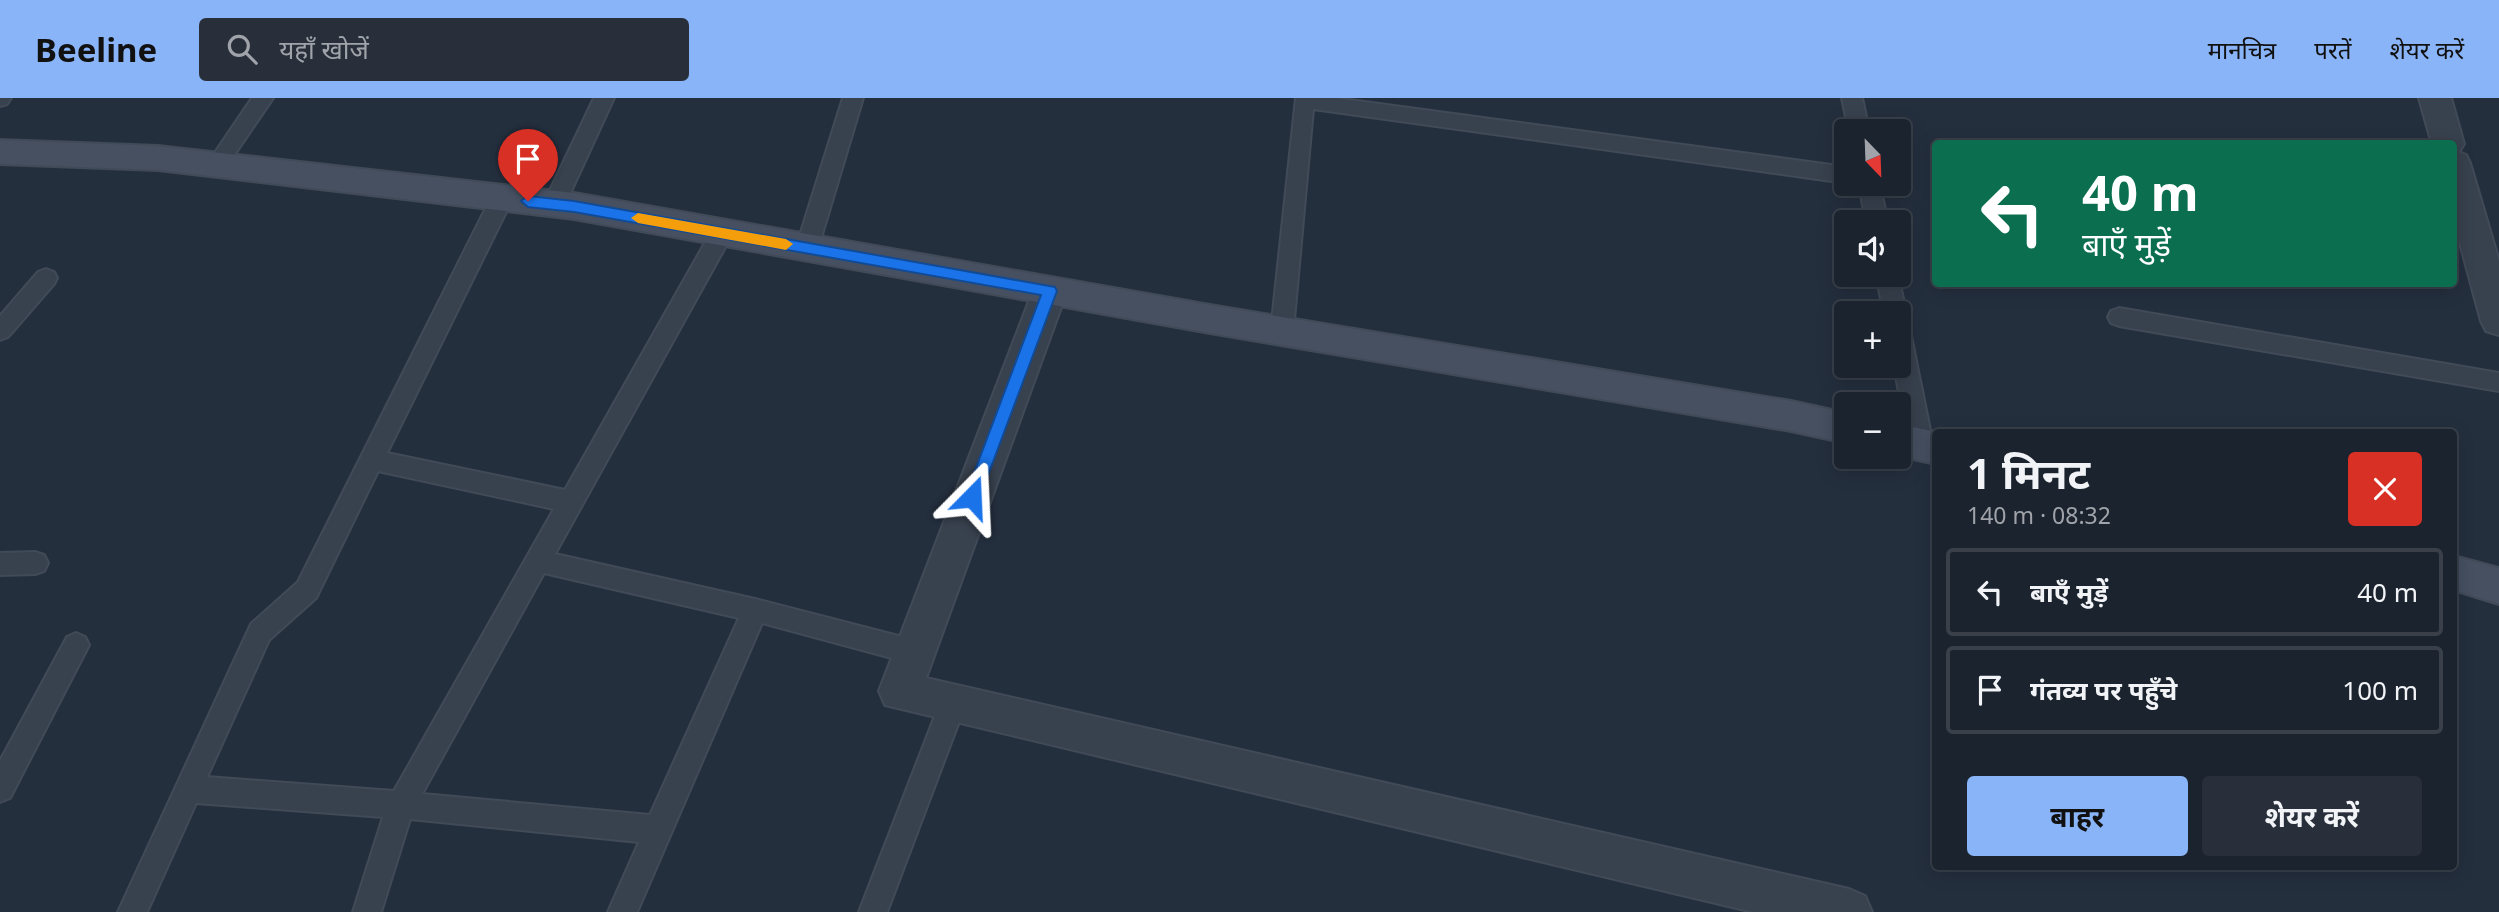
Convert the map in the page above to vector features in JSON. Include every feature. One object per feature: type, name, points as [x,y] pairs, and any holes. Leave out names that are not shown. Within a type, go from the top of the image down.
[{"type":"street","points":[[2435,98],[2447,140]]},
{"type":"street","points":[[0,152],[158,158],[554,205],[1834,425]]},
{"type":"street","points":[[2457,174],[2499,321]]},
{"type":"street","points":[[1050,291],[900,691],[1849,912]]},
{"type":"street","points":[[2457,574],[2499,586]]},
{"type":"lane","points":[[217,165],[264,98]]},
{"type":"lane","points":[[554,205],[604,98]]},
{"type":"lane","points":[[807,248],[853,98]]},
{"type":"lane","points":[[1852,98],[1856,119]]},
{"type":"lane","points":[[1282,331],[1304,101],[1834,173]]},
{"type":"lane","points":[[132,912],[260,632],[306,590],[502,198]]},
{"type":"lane","points":[[367,912],[401,805],[722,233]]},
{"type":"lane","points":[[0,331],[46,278]]},
{"type":"lane","points":[[2119,317],[2499,382]]},
{"type":"lane","points":[[1907,378],[1919,444]]},
{"type":"lane","points":[[372,460],[571,502]]},
{"type":"lane","points":[[538,561],[755,610],[914,652]]},
{"type":"lane","points":[[0,564],[35,563]]},
{"type":"lane","points":[[622,912],[660,831],[755,610]]},
{"type":"lane","points":[[0,789],[76,645]]},
{"type":"lane","points":[[873,912],[953,703]]},
{"type":"lane","points":[[187,789],[401,805],[660,831]]},
{"type":"slow traffic","points":[[638,218],[786,244]]},
{"type":"route","points":[[528,201],[574,206],[1050,291],[972,497]]}]
